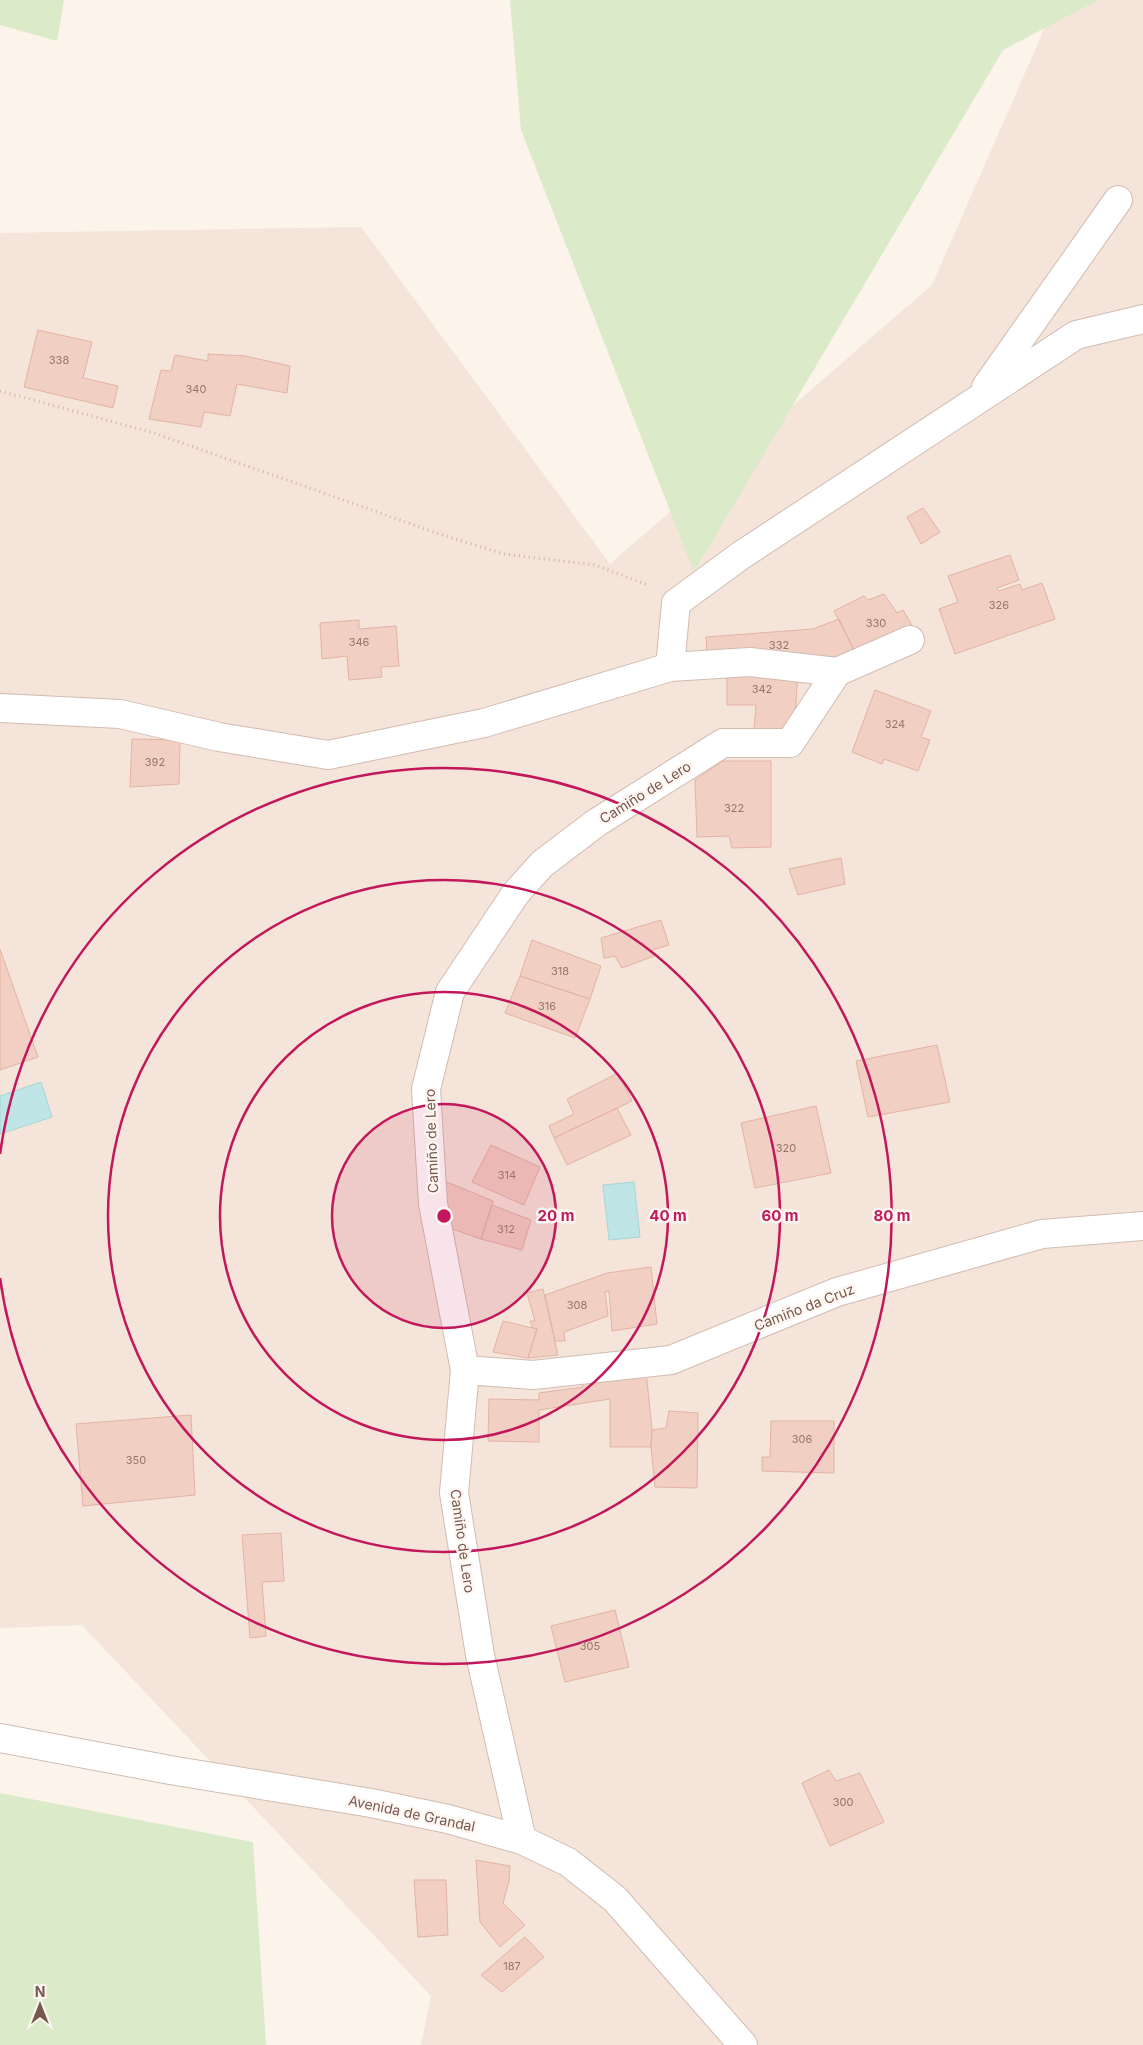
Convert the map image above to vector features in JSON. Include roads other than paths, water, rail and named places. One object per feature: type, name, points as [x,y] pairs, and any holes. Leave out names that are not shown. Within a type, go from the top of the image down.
[{"type":"street","points":[[977,400],[1118,200]]},
{"type":"street","points":[[670,667],[676,603],[740,556],[1076,335],[1143,319]]},
{"type":"street","points":[[0,708],[120,714],[219,737],[328,755],[484,723],[670,667],[750,662],[838,672],[910,640]]},
{"type":"street","name":"Camiño de Lero","points":[[522,1840],[480,1655],[454,1493],[465,1370],[433,1204],[426,1089],[450,992],[516,893],[542,864],[596,823],[723,743],[790,743],[838,672]]},
{"type":"street","name":"Camiño da Cruz","points":[[465,1370],[533,1375],[671,1360],[838,1292],[1042,1234],[1143,1226]]},
{"type":"street","name":"Avenida de Grandal","points":[[0,1738],[170,1770],[371,1803],[448,1819],[522,1840],[568,1862],[615,1899],[743,2045]]},
{"type":"water","points":[[41,1082],[52,1117],[0,1134],[0,1096]]},
{"type":"water","points":[[634,1182],[640,1237],[609,1240],[603,1185]]}]
